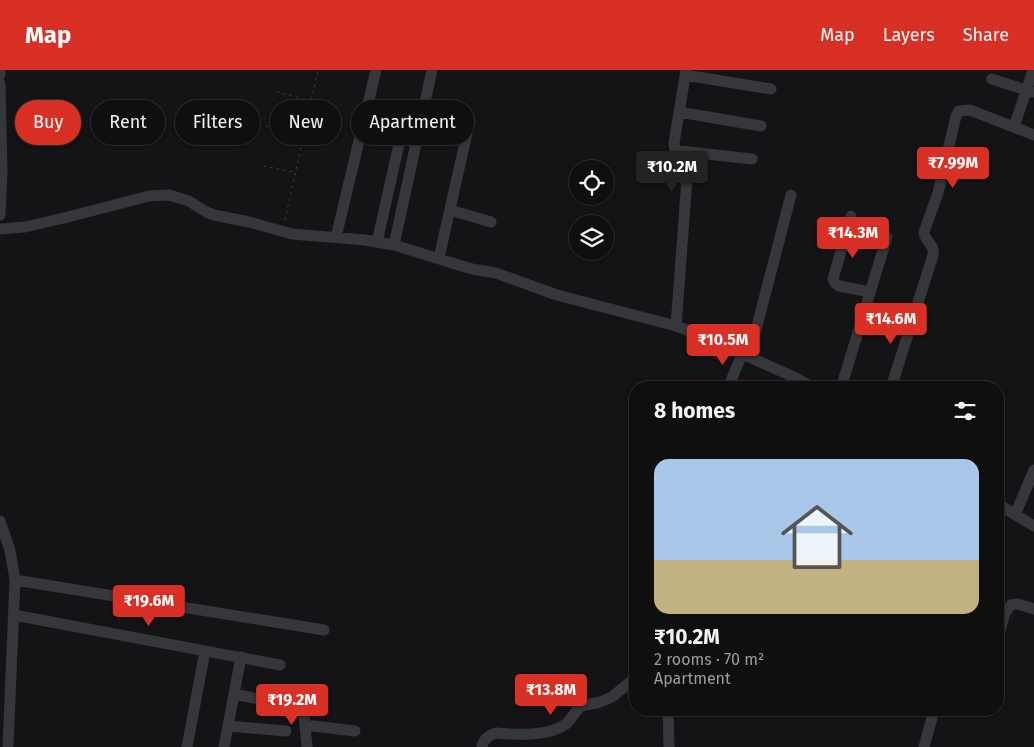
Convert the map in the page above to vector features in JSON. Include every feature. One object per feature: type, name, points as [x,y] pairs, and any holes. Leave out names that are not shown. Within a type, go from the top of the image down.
[{"type":"street","points":[[0,70],[0,75]]},
{"type":"street","points":[[336,237],[376,70]]},
{"type":"street","points":[[394,245],[432,70]]},
{"type":"street","points":[[1014,127],[1030,91],[1033,70]]},
{"type":"street","points":[[752,159],[677,151],[674,147],[685,73],[771,89]]},
{"type":"street","points":[[992,80],[1030,91]]},
{"type":"street","points":[[0,84],[0,216]]},
{"type":"street","points":[[893,381],[933,255],[933,246],[925,237],[924,232],[946,164],[954,121],[959,111],[970,110],[1034,135]]},
{"type":"street","points":[[679,112],[761,126]]},
{"type":"street","points":[[377,242],[399,145]]},
{"type":"street","points":[[439,258],[464,145]]},
{"type":"street","points":[[676,326],[689,152]]},
{"type":"street","points":[[0,229],[33,225],[160,194],[180,198],[214,215],[282,231],[394,245],[472,269],[496,273],[557,295],[676,326],[801,381]]},
{"type":"street","points":[[732,381],[745,355],[791,195]]},
{"type":"street","points":[[450,210],[491,222]]},
{"type":"street","points":[[851,216],[833,279],[835,284],[839,286],[870,292]]},
{"type":"street","points":[[843,381],[887,237]]},
{"type":"street","points":[[1015,515],[1034,470]]},
{"type":"street","points":[[1004,508],[1034,526]]},
{"type":"street","points":[[0,521],[5,551],[15,580],[14,615],[5,682],[8,747]]},
{"type":"street","points":[[15,580],[324,630]]},
{"type":"street","points":[[1004,619],[1011,605],[1018,604],[1034,609]]},
{"type":"street","points":[[14,615],[280,665]]},
{"type":"street","points":[[187,747],[205,650]]},
{"type":"street","points":[[224,747],[241,657]]},
{"type":"street","points":[[482,747],[484,740],[490,735],[534,734],[562,726],[582,706],[612,697],[629,683]]},
{"type":"street","points":[[234,694],[283,704]]},
{"type":"street","points":[[303,703],[307,747]]},
{"type":"street","points":[[668,716],[669,747]]},
{"type":"street","points":[[924,747],[932,716]]},
{"type":"street","points":[[305,725],[355,731]]},
{"type":"street","points":[[228,726],[286,731]]},
{"type":"path","points":[[311,100],[318,70]]},
{"type":"path","points":[[277,92],[307,100]]},
{"type":"path","points":[[266,126],[270,127]]},
{"type":"path","points":[[282,231],[301,145]]},
{"type":"path","points":[[264,166],[295,172]]}]
